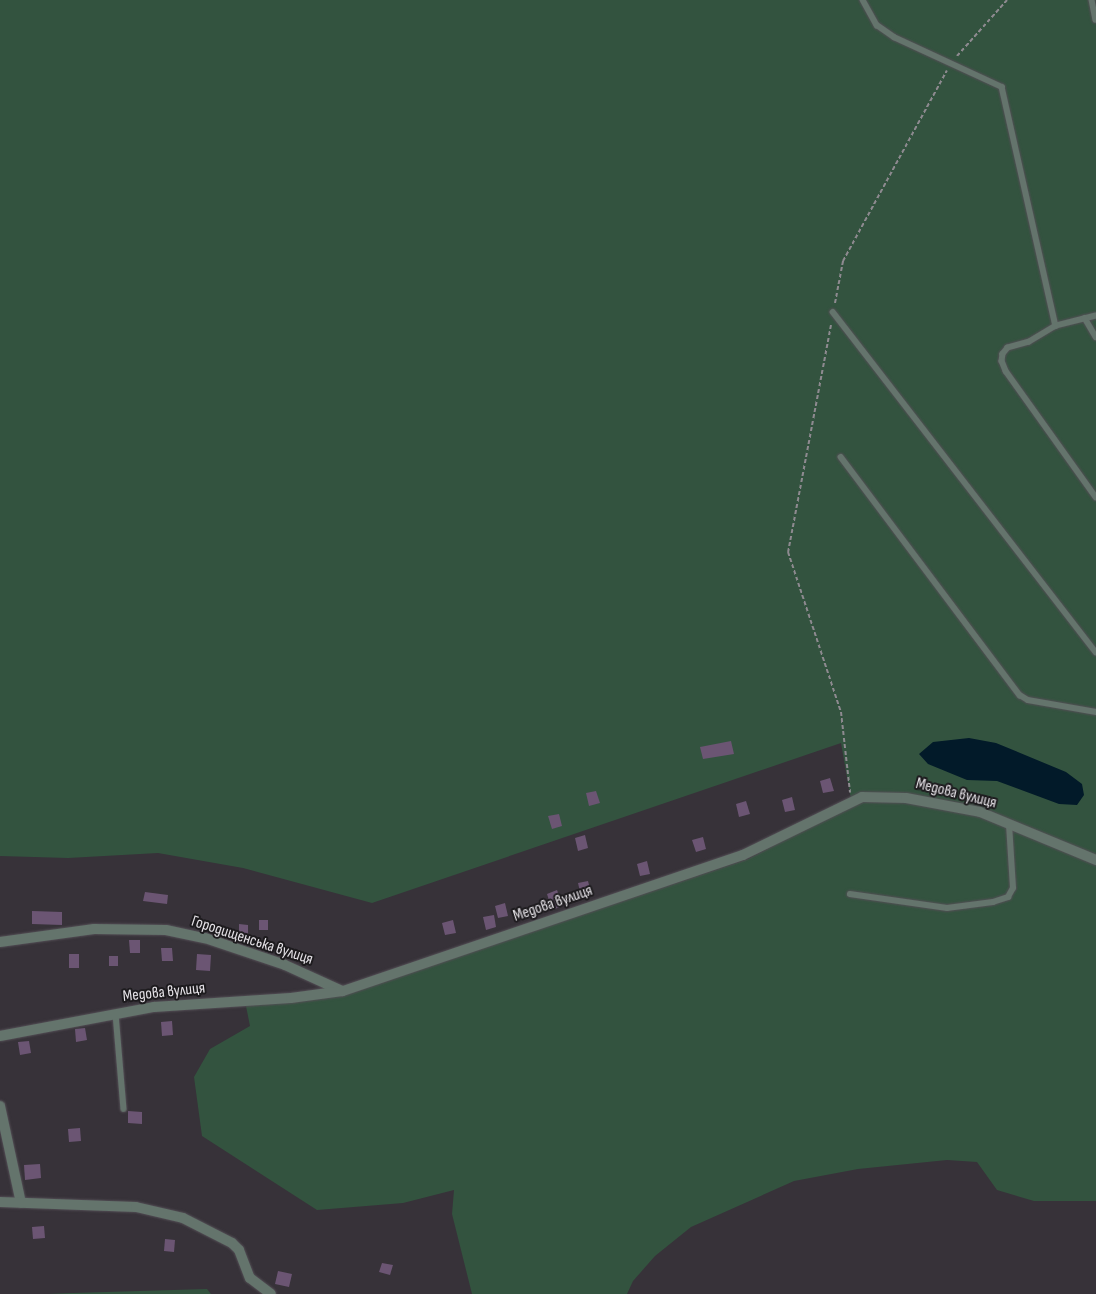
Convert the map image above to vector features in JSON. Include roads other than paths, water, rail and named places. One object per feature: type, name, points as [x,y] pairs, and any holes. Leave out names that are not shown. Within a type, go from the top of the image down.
[{"type":"street","name":"Медова вулиця","points":[[0,1036],[154,1007],[291,998],[343,991],[743,855],[851,800],[862,797],[906,798],[980,812],[1096,860]]},
{"type":"street","name":"Городищенська вулиця","points":[[0,942],[94,929],[166,930],[205,938],[276,961],[343,991]]},
{"type":"street","points":[[0,1106],[21,1203]]},
{"type":"street","points":[[0,1202],[136,1207],[183,1218],[232,1243],[239,1250],[250,1278],[271,1294]]},
{"type":"lane","points":[[863,0],[877,26],[894,37],[1002,87],[1056,326]]},
{"type":"lane","points":[[1092,0],[1096,20]]},
{"type":"lane","points":[[833,312],[1096,652]]},
{"type":"lane","points":[[1096,316],[1056,326],[1029,342],[1008,348],[1003,354],[1002,361],[1006,371],[1096,497]]},
{"type":"lane","points":[[1085,318],[1096,337]]},
{"type":"lane","points":[[841,457],[1020,695],[1028,700],[1096,712]]},
{"type":"lane","points":[[850,894],[947,908],[993,902],[1008,897],[1013,888],[1009,824]]},
{"type":"lane","points":[[116,1014],[124,1109]]},
{"type":"water","points":[[969,738],[996,743],[1066,772],[1082,784],[1084,795],[1077,805],[1059,804],[997,781],[967,780],[928,764],[919,754],[933,742]]}]
